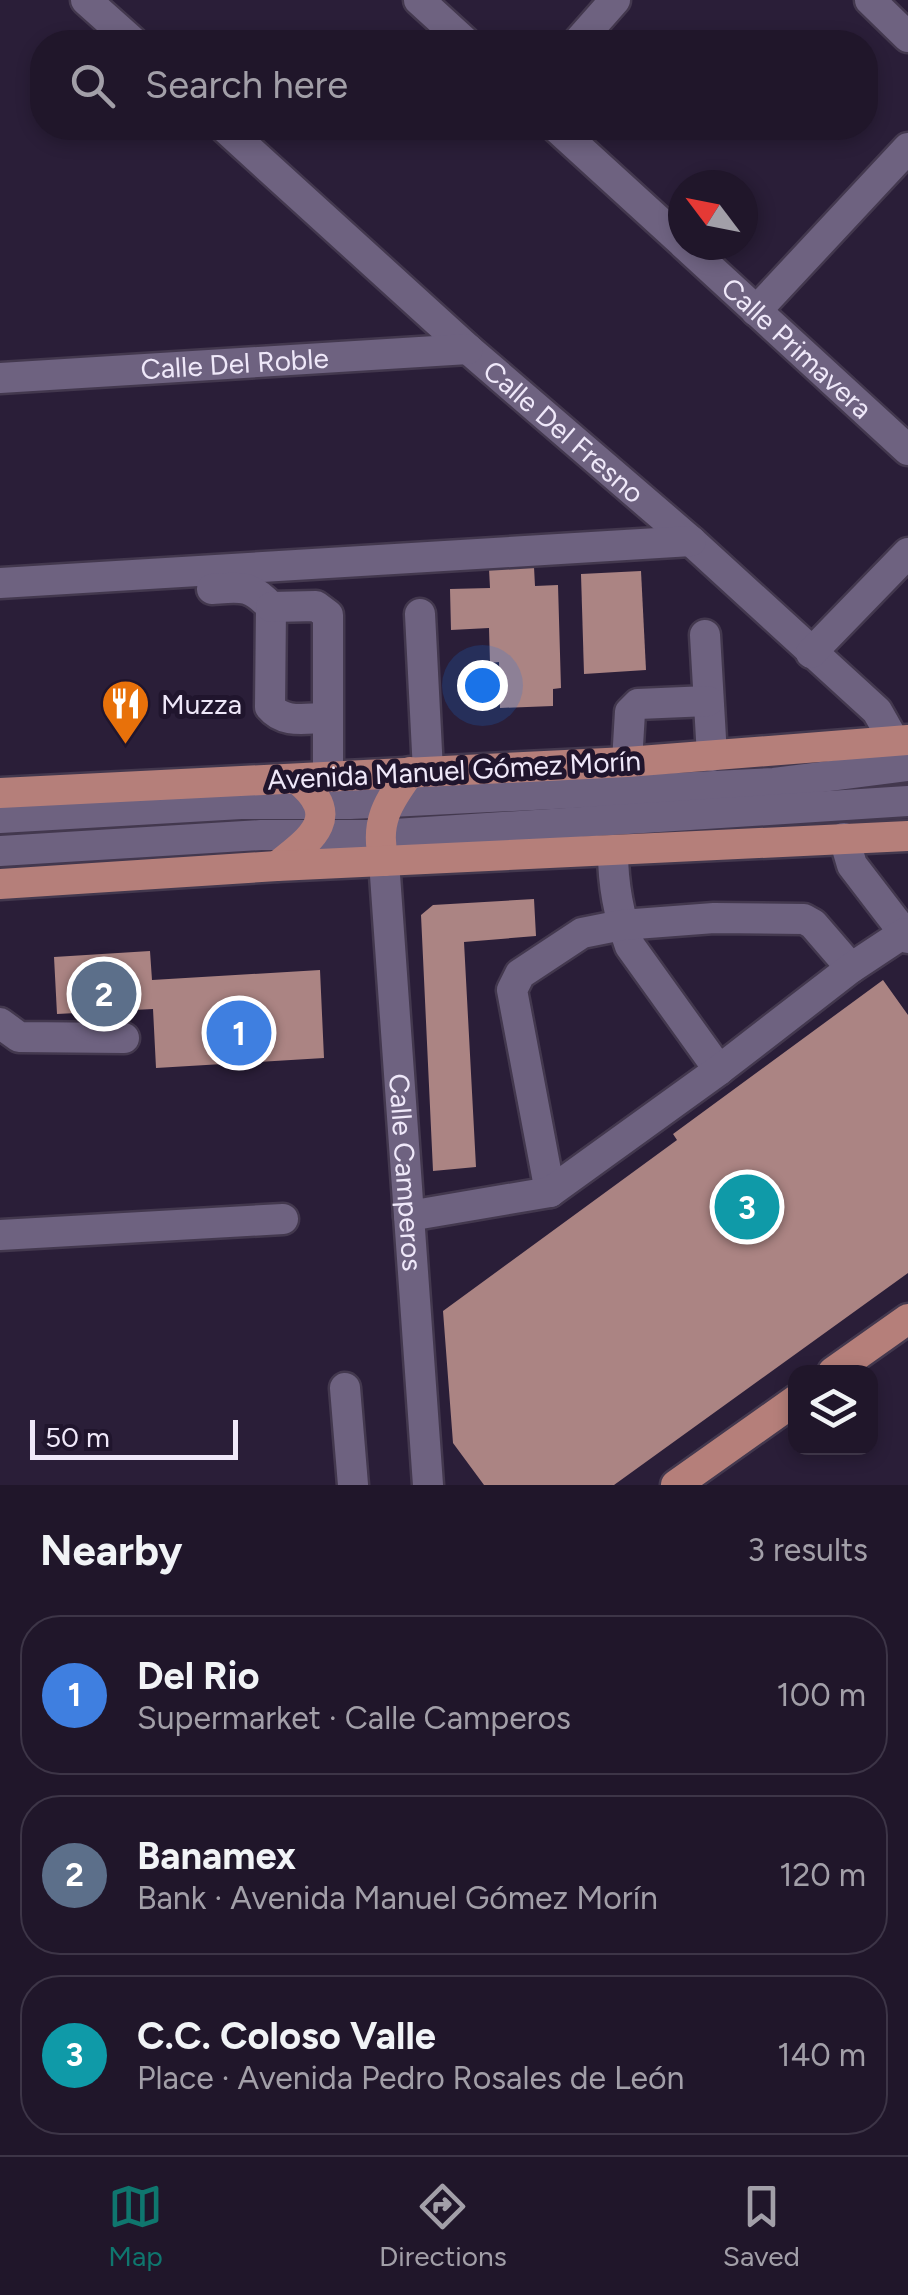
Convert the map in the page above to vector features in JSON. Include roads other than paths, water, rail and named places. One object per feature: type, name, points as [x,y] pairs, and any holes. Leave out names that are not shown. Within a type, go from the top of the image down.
[{"type":"main road","name":"Avenida Manuel Gómez Morín","points":[[0,793],[297,779],[324,791],[419,771],[903,749]]},
{"type":"main road","points":[[382,848],[380,822],[388,802],[419,771]]},
{"type":"main road","points":[[277,866],[321,823],[324,791]]},
{"type":"main road","points":[[0,884],[277,866],[382,848],[614,852],[908,836]]},
{"type":"main road","points":[[845,1365],[904,1328]]},
{"type":"main road","points":[[683,1483],[788,1406]]},
{"type":"street","points":[[86,0],[120,30]]},
{"type":"street","points":[[419,0],[452,30]]},
{"type":"street","points":[[589,30],[615,0]]},
{"type":"street","points":[[870,0],[908,37]]},
{"type":"street","name":"Calle Del Fresno","points":[[238,140],[468,350],[878,710],[903,749]]},
{"type":"street","name":"Calle Primavera","points":[[570,140],[668,229]]},
{"type":"street","points":[[756,310],[908,148]]},
{"type":"street","name":"Calle Primavera","points":[[701,260],[908,450]]},
{"type":"street","name":"Calle Del Roble","points":[[0,378],[468,350]]},
{"type":"street","points":[[0,583],[691,542]]},
{"type":"street","points":[[811,653],[908,553]]},
{"type":"street","points":[[0,602],[245,587],[258,593],[271,607],[270,707],[283,718],[326,718]]},
{"type":"street","points":[[271,607],[316,606],[328,615],[324,791]]},
{"type":"street","points":[[419,771],[420,614]]},
{"type":"street","points":[[705,635],[712,756]]},
{"type":"street","points":[[627,762],[630,712],[638,704],[708,701]]},
{"type":"street","points":[[0,818],[240,804],[324,791],[388,802],[774,784],[903,749]]},
{"type":"street","points":[[0,850],[312,835],[382,848],[908,801]]},
{"type":"street","points":[[408,1216],[550,1192],[719,1070],[902,924],[852,865],[844,838]]},
{"type":"street","name":"Calle Camperos","points":[[382,848],[428,1485]]},
{"type":"street","points":[[614,852],[613,878],[630,946],[719,1070]]},
{"type":"street","points":[[550,1192],[512,990],[520,974],[582,933],[622,925],[714,918],[804,919],[813,924],[851,968]]},
{"type":"street","points":[[0,1023],[18,1038],[124,1038]]},
{"type":"street","points":[[0,1236],[283,1220]]},
{"type":"street","points":[[345,1388],[354,1485]]},
{"type":"place","name":"Muzza","points":[[126,746]]},
{"type":"place","name":"Banamex","points":[[104,994]]},
{"type":"place","name":"Del Rio","points":[[239,1033]]},
{"type":"place","name":"C.C. Coloso Valle","points":[[747,1207]]}]
